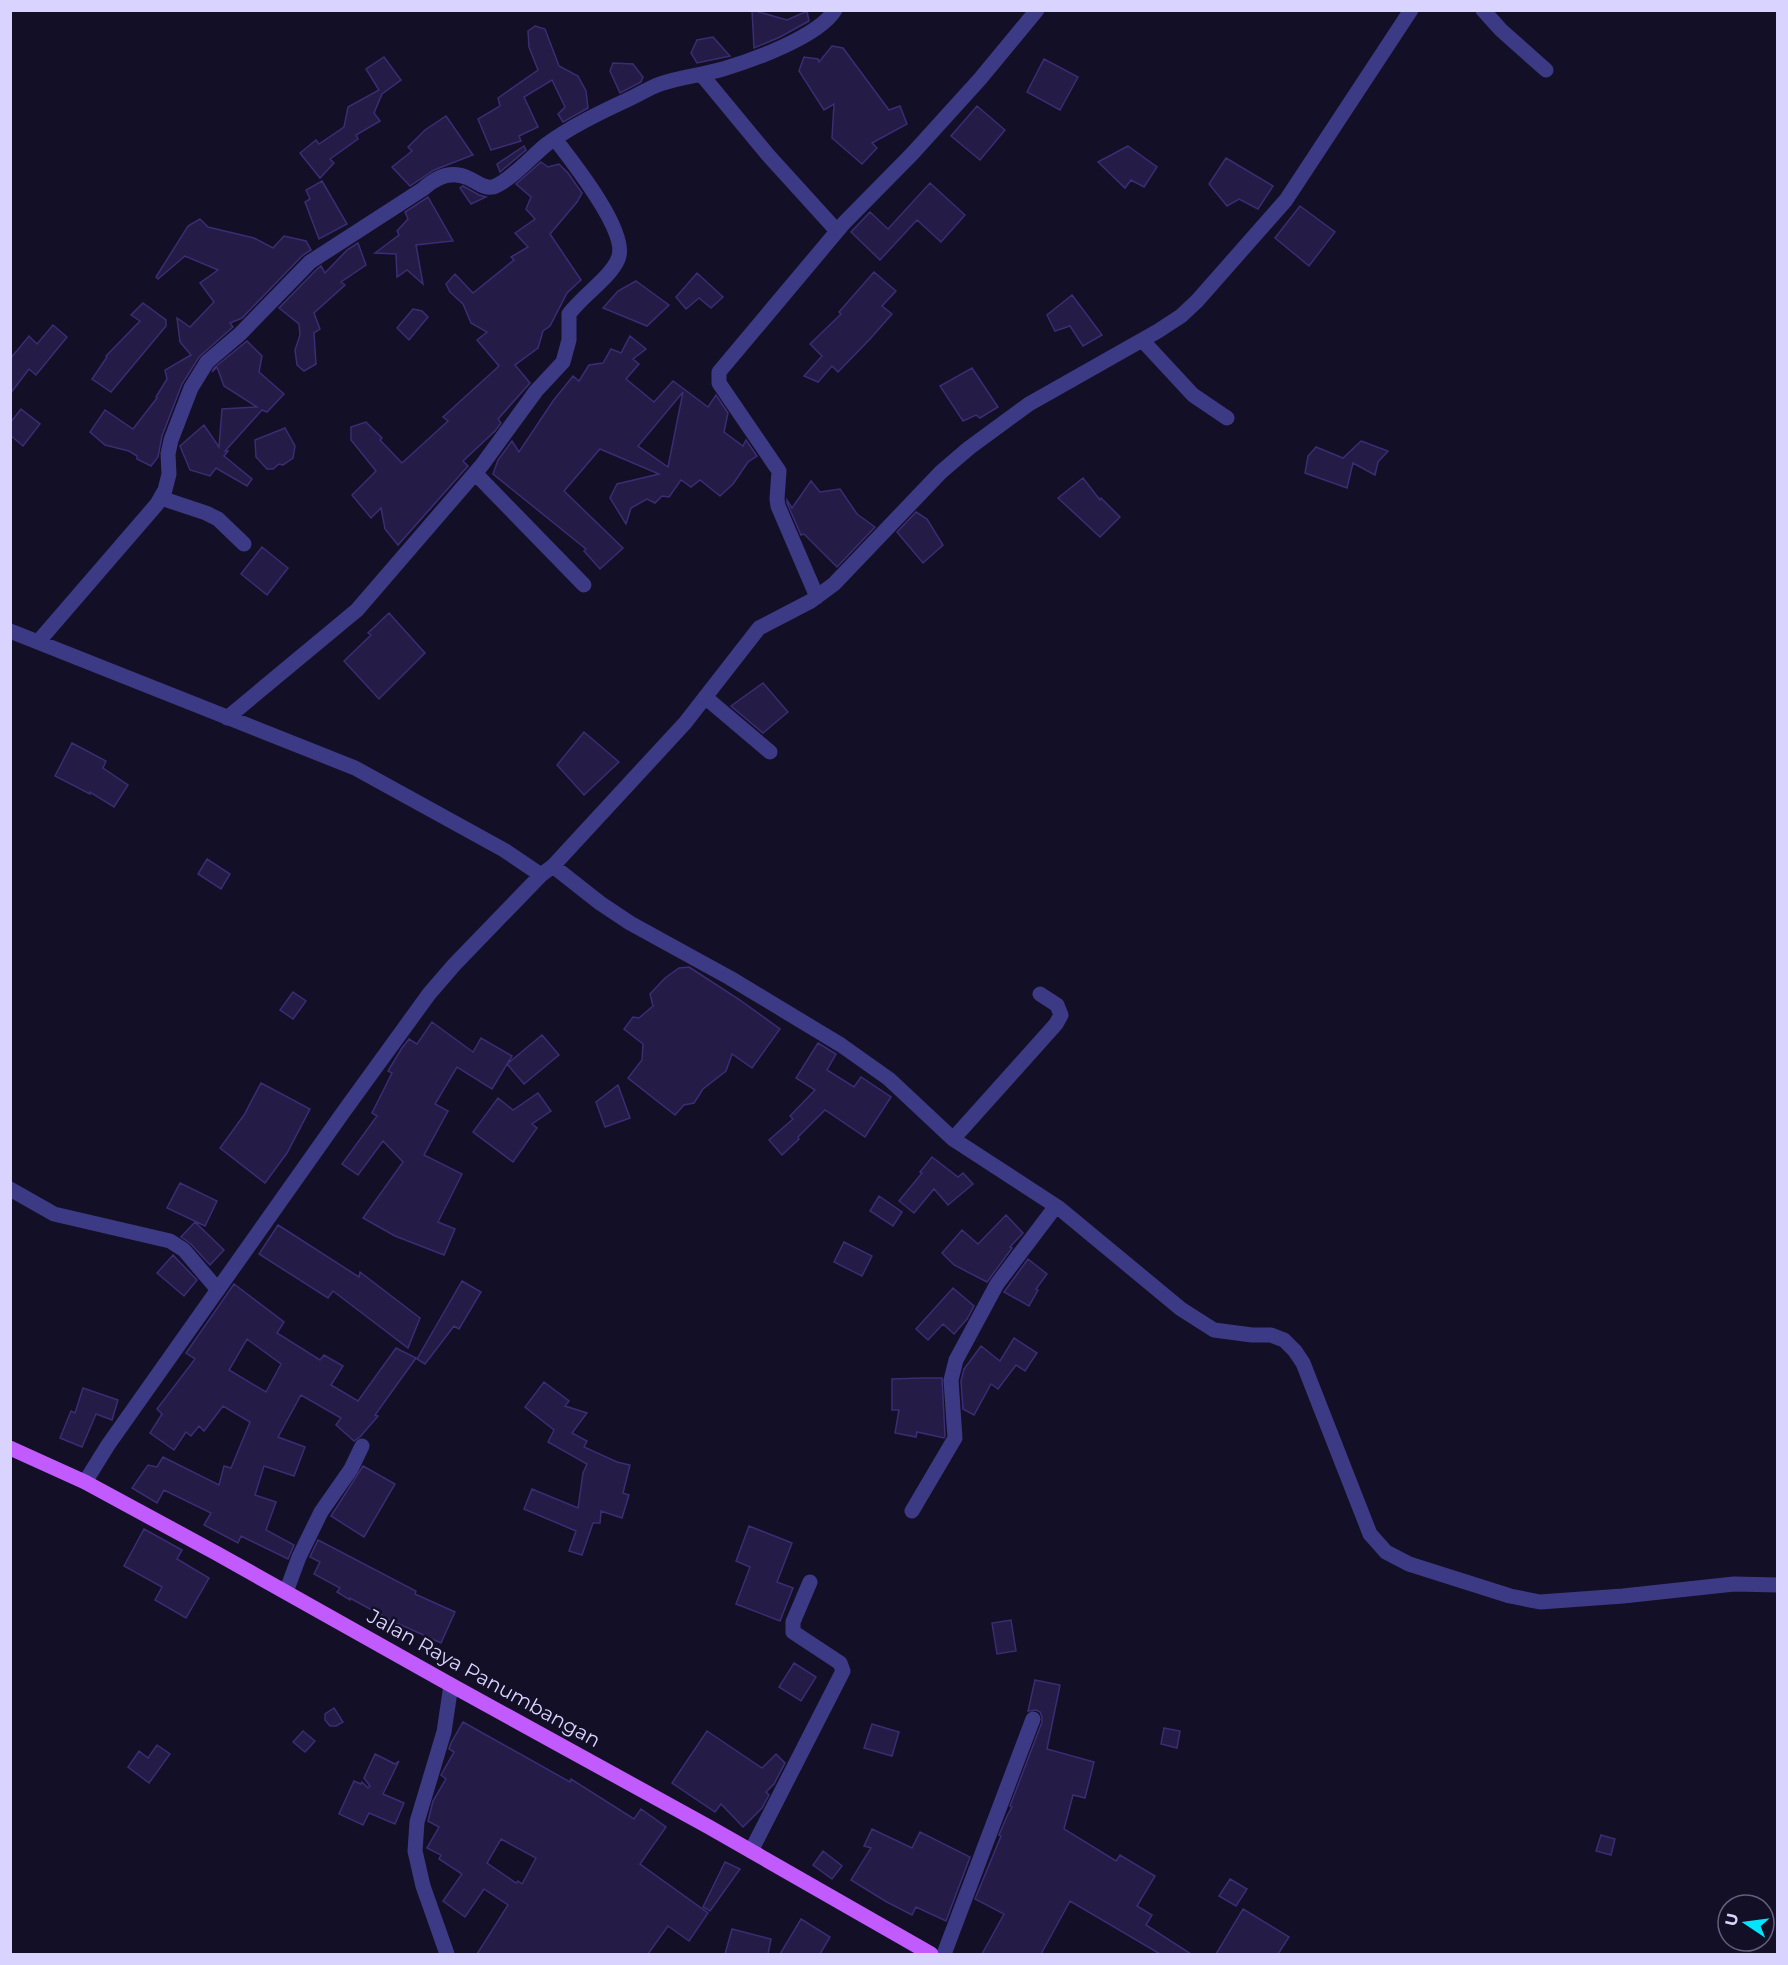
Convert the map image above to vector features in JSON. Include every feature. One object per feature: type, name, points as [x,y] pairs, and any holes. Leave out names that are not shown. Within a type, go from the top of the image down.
[{"type":"main road","name":"Jalan Raya Panumbangan","points":[[10,1449],[85,1482],[285,1592],[751,1851],[928,1954]]},
{"type":"street","points":[[38,642],[153,511],[161,498],[169,474],[168,454],[171,440],[191,388],[207,362],[240,334],[310,262],[423,189],[432,180],[447,174],[458,175],[468,177],[486,187],[492,187],[503,182],[555,139],[581,121],[660,84],[742,62],[790,43],[829,19],[835,10]]},
{"type":"street","points":[[817,597],[778,506],[779,471],[719,383],[718,377],[723,367],[837,231],[912,154],[980,79],[1037,10]]},
{"type":"street","points":[[85,1482],[108,1444],[342,1114],[429,994],[454,965],[685,723],[759,628],[817,597],[834,584],[933,480],[969,448],[1042,396],[1142,340],[1181,316],[1197,301],[1286,200],[1411,10]]},
{"type":"street","points":[[1483,10],[1501,30],[1546,70]]},
{"type":"street","points":[[701,74],[768,155],[837,231]]},
{"type":"street","points":[[227,718],[357,610],[475,473],[536,392],[563,362],[569,340],[569,314],[612,269],[618,260],[620,243],[598,196],[555,139]]},
{"type":"street","points":[[1142,340],[1193,395],[1227,418]]},
{"type":"street","points":[[475,473],[584,585]]},
{"type":"street","points":[[161,498],[218,519],[244,544]]},
{"type":"street","points":[[10,631],[355,768],[504,850],[547,870],[630,923],[730,978],[850,1052],[889,1079],[953,1139],[1056,1206],[1181,1309],[1214,1330],[1271,1335],[1284,1340],[1303,1363],[1370,1534],[1386,1552],[1398,1559],[1510,1596],[1540,1602],[1734,1584],[1778,1585]]},
{"type":"street","points":[[705,698],[770,752]]},
{"type":"street","points":[[953,1139],[1056,1024],[1061,1015],[1057,1005],[1040,994]]},
{"type":"street","points":[[10,1189],[54,1214],[170,1240],[184,1250],[218,1290]]},
{"type":"street","points":[[912,1511],[955,1438],[951,1380],[956,1360],[997,1284],[1056,1206]]},
{"type":"street","points":[[285,1592],[321,1512],[351,1469],[362,1446]]},
{"type":"street","points":[[751,1851],[843,1671],[840,1663],[793,1632],[793,1622],[810,1582]]},
{"type":"street","points":[[447,1954],[423,1886],[415,1851],[417,1822],[444,1732],[451,1685]]},
{"type":"street","points":[[944,1954],[1033,1719]]},
{"type":"building","points":[[752,10],[787,20],[807,11],[809,21],[754,48]]},
{"type":"building","points":[[535,26],[545,29],[559,66],[578,76],[586,91],[588,108],[563,122],[558,114],[565,107],[552,80],[524,97],[538,127],[519,136],[521,141],[491,150],[478,119],[500,106],[498,98],[538,70],[529,47],[528,31]]},
{"type":"building","points":[[713,37],[730,56],[697,63],[691,53],[697,40]]},
{"type":"building","points":[[832,46],[843,48],[889,110],[900,106],[907,124],[872,143],[877,148],[862,164],[832,138],[834,104],[824,110],[799,71],[804,57],[818,59],[819,62]]},
{"type":"building","points":[[384,57],[401,80],[382,94],[374,113],[380,121],[356,135],[358,139],[330,159],[334,163],[320,178],[300,153],[316,140],[319,144],[344,127],[348,107],[379,90],[366,69]]},
{"type":"building","points":[[1044,59],[1078,77],[1060,110],[1027,92]]},
{"type":"building","points":[[613,63],[633,64],[643,77],[641,82],[620,93],[610,71]]},
{"type":"building","points":[[977,106],[1005,130],[980,160],[951,136]]},
{"type":"building","points":[[446,116],[473,155],[434,170],[410,186],[392,167],[412,151],[408,147],[425,130]]},
{"type":"building","points":[[524,146],[526,150],[500,172],[497,164]]},
{"type":"building","points":[[1128,146],[1157,167],[1144,187],[1131,180],[1125,188],[1098,162]]},
{"type":"building","points":[[1226,158],[1273,186],[1258,209],[1239,199],[1227,206],[1209,184]]},
{"type":"building","points":[[541,162],[548,167],[559,164],[582,193],[550,234],[581,280],[567,293],[550,326],[543,331],[538,348],[515,365],[530,383],[498,419],[501,423],[495,431],[463,461],[468,466],[398,545],[385,529],[381,508],[371,518],[352,495],[376,471],[351,440],[351,427],[366,422],[402,463],[448,421],[443,417],[499,366],[477,340],[487,332],[471,323],[463,304],[450,292],[446,284],[455,274],[473,293],[514,260],[511,257],[528,247],[515,233],[535,219],[526,209],[531,197],[516,184]]},
{"type":"building","points":[[322,181],[347,224],[319,239],[305,202],[310,199],[306,190]]},
{"type":"building","points":[[930,183],[965,215],[941,242],[917,220],[880,260],[851,232],[870,212],[888,229]]},
{"type":"building","points":[[463,186],[486,197],[471,204],[460,188]]},
{"type":"building","points":[[428,197],[453,241],[416,245],[423,284],[407,270],[397,277],[396,254],[375,253],[399,235],[397,231],[408,219],[405,212]]},
{"type":"building","points":[[1300,206],[1335,232],[1309,266],[1275,238]]},
{"type":"building","points":[[200,219],[208,227],[254,238],[273,248],[284,236],[306,241],[311,250],[303,255],[242,318],[230,323],[233,327],[199,357],[182,384],[162,436],[158,457],[151,466],[137,459],[137,456],[129,451],[105,445],[90,432],[105,410],[133,429],[157,398],[167,379],[165,370],[191,355],[180,342],[177,318],[190,327],[214,302],[200,283],[218,270],[185,256],[158,279],[156,277],[188,226]]},
{"type":"building","points":[[358,243],[366,265],[341,282],[345,285],[314,313],[320,329],[314,333],[316,364],[304,371],[297,365],[295,350],[300,335],[299,324],[279,308],[316,270],[321,266],[325,273],[347,250]]},
{"type":"building","points":[[874,272],[896,291],[882,306],[892,314],[838,372],[832,366],[818,382],[804,376],[822,356],[810,344],[841,314],[839,312]]},
{"type":"building","points":[[697,273],[723,297],[711,308],[699,298],[686,309],[676,297]]},
{"type":"building","points":[[636,281],[669,305],[647,326],[603,308],[618,291]]},
{"type":"building","points":[[1072,295],[1102,335],[1083,346],[1070,326],[1055,331],[1047,315]]},
{"type":"building","points":[[143,303],[166,320],[166,326],[111,392],[92,379],[106,356],[140,321],[131,315]]},
{"type":"building","points":[[413,309],[422,311],[428,317],[409,340],[397,328]]},
{"type":"building","points":[[53,325],[67,337],[36,375],[29,369],[10,394],[10,359],[29,336],[37,344]]},
{"type":"building","points":[[630,336],[646,349],[633,359],[639,364],[626,379],[654,402],[673,381],[708,407],[716,395],[728,413],[724,432],[743,446],[746,440],[757,456],[748,462],[733,484],[720,496],[700,480],[691,487],[681,480],[669,497],[662,496],[655,503],[647,499],[631,508],[626,524],[610,498],[617,484],[659,474],[600,449],[564,491],[623,548],[600,569],[584,551],[586,549],[493,474],[498,460],[512,441],[519,452],[553,401],[573,376],[579,381],[589,365],[603,363],[611,349],[621,353]],"holes":[[[683,392],[668,467],[638,446]]]},
{"type":"building","points":[[247,341],[262,356],[259,372],[284,394],[267,412],[262,410],[225,451],[228,451],[224,456],[252,479],[247,486],[216,468],[210,476],[190,470],[180,446],[204,425],[219,447],[222,409],[257,407],[224,386],[217,367],[212,372],[214,368]]},
{"type":"building","points":[[972,368],[998,407],[980,418],[976,415],[963,421],[940,386]]},
{"type":"building","points":[[21,409],[40,424],[23,446],[10,435],[10,423]]},
{"type":"building","points":[[285,428],[295,446],[293,458],[283,465],[279,464],[273,469],[267,469],[256,457],[255,440]]},
{"type":"building","points":[[1361,441],[1388,451],[1378,462],[1375,475],[1353,463],[1347,488],[1305,473],[1308,456],[1316,447],[1343,458]]},
{"type":"building","points":[[1083,478],[1100,500],[1101,498],[1120,517],[1100,537],[1058,498]]},
{"type":"building","points":[[811,481],[820,492],[840,489],[857,514],[875,527],[837,567],[804,534],[801,535],[787,503],[787,500],[792,508]]},
{"type":"building","points":[[916,512],[927,519],[943,545],[923,563],[897,532]]},
{"type":"building","points":[[262,547],[288,568],[267,595],[241,574]]},
{"type":"building","points":[[389,613],[425,653],[379,699],[344,661],[371,635],[368,633]]},
{"type":"building","points":[[763,683],[788,712],[763,733],[731,706]]},
{"type":"building","points":[[584,732],[619,762],[584,795],[557,765]]},
{"type":"building","points":[[72,743],[106,761],[103,768],[128,785],[114,807],[90,792],[90,794],[55,776]]},
{"type":"building","points":[[207,859],[230,874],[221,889],[198,874]]},
{"type":"building","points":[[689,967],[780,1029],[752,1068],[732,1054],[726,1071],[703,1089],[694,1103],[684,1105],[675,1115],[628,1078],[642,1060],[643,1044],[624,1029],[633,1017],[639,1018],[653,1006],[650,994],[665,978],[679,968]]},
{"type":"building","points":[[293,992],[306,1001],[293,1019],[280,1010]]},
{"type":"building","points":[[432,1022],[473,1052],[481,1038],[512,1056],[492,1089],[457,1067],[435,1104],[448,1111],[424,1155],[462,1174],[438,1222],[455,1229],[444,1255],[395,1236],[363,1218],[403,1162],[383,1141],[358,1175],[342,1164],[377,1116],[372,1113],[392,1073],[388,1071],[402,1048],[409,1039],[417,1044]]},
{"type":"building","points":[[542,1035],[559,1055],[524,1084],[507,1064]]},
{"type":"building","points":[[818,1043],[836,1054],[827,1070],[854,1087],[861,1077],[891,1097],[865,1137],[825,1110],[782,1155],[769,1140],[793,1119],[790,1116],[815,1090],[796,1078]]},
{"type":"building","points":[[261,1083],[310,1109],[287,1153],[265,1183],[220,1148],[244,1115]]},
{"type":"building","points":[[618,1085],[630,1118],[605,1127],[596,1102]]},
{"type":"building","points":[[538,1093],[551,1111],[532,1124],[537,1128],[513,1162],[473,1132],[498,1098],[513,1110]]},
{"type":"building","points":[[932,1157],[958,1177],[963,1173],[973,1184],[948,1205],[934,1189],[914,1213],[899,1201]]},
{"type":"building","points":[[180,1183],[217,1201],[205,1226],[167,1208]]},
{"type":"building","points":[[879,1196],[902,1212],[893,1226],[870,1211]]},
{"type":"building","points":[[1006,1215],[1023,1233],[1010,1247],[1012,1248],[987,1282],[954,1265],[942,1253],[962,1230],[978,1244]]},
{"type":"building","points":[[195,1222],[224,1250],[210,1265],[191,1244],[181,1237]]},
{"type":"building","points":[[278,1225],[359,1277],[360,1272],[420,1318],[408,1348],[333,1291],[328,1298],[259,1254]]},
{"type":"building","points":[[844,1242],[872,1256],[862,1276],[834,1262]]},
{"type":"building","points":[[173,1255],[197,1280],[184,1296],[157,1273]]},
{"type":"building","points":[[1028,1259],[1047,1274],[1036,1289],[1038,1290],[1029,1306],[1004,1292]]},
{"type":"building","points":[[462,1281],[481,1292],[459,1329],[454,1326],[425,1364],[417,1359]]},
{"type":"building","points":[[234,1284],[284,1322],[277,1333],[320,1360],[324,1355],[343,1366],[331,1385],[358,1401],[396,1348],[416,1358],[375,1415],[378,1416],[354,1441],[336,1425],[341,1418],[301,1395],[278,1437],[305,1447],[294,1476],[264,1466],[255,1495],[276,1502],[266,1530],[294,1545],[288,1559],[241,1536],[238,1543],[204,1525],[211,1513],[164,1490],[157,1503],[132,1488],[148,1465],[157,1467],[163,1457],[219,1485],[224,1466],[231,1468],[250,1422],[223,1406],[204,1431],[199,1426],[191,1436],[186,1432],[174,1450],[150,1433],[162,1414],[157,1409],[195,1359],[186,1353]],"holes":[[[247,1339],[281,1364],[266,1392],[229,1370]]]},
{"type":"building","points":[[953,1288],[974,1306],[967,1319],[954,1334],[943,1324],[928,1340],[916,1329]]},
{"type":"building","points":[[1014,1338],[1037,1353],[1025,1371],[1016,1365],[998,1389],[991,1384],[974,1415],[963,1409],[961,1381],[964,1369],[981,1346],[1000,1361]]},
{"type":"building","points":[[942,1378],[944,1438],[917,1432],[916,1437],[895,1433],[899,1410],[892,1410],[892,1379]]},
{"type":"building","points":[[544,1382],[569,1401],[565,1406],[587,1413],[572,1433],[587,1441],[584,1447],[617,1462],[630,1465],[623,1493],[629,1495],[622,1518],[601,1511],[600,1523],[593,1523],[582,1555],[569,1551],[576,1531],[524,1509],[532,1489],[578,1508],[583,1473],[587,1464],[548,1442],[554,1430],[525,1407]]},
{"type":"building","points":[[83,1388],[118,1400],[112,1420],[96,1414],[82,1447],[60,1438],[71,1411],[75,1413]]},
{"type":"building","points":[[363,1466],[395,1484],[364,1537],[331,1516]]},
{"type":"building","points":[[749,1526],[792,1543],[777,1582],[793,1588],[780,1621],[736,1604],[750,1567],[736,1561]]},
{"type":"building","points":[[144,1529],[182,1550],[177,1559],[209,1578],[186,1618],[155,1600],[162,1587],[124,1566]]},
{"type":"building","points":[[318,1540],[416,1591],[415,1594],[455,1612],[441,1643],[399,1625],[350,1598],[350,1600],[337,1592],[340,1588],[314,1574],[320,1562],[310,1557]]},
{"type":"building","points":[[1011,1620],[1016,1651],[997,1654],[992,1623]]},
{"type":"building","points":[[794,1663],[816,1677],[801,1701],[779,1687]]},
{"type":"building","points":[[1035,1680],[1060,1685],[1047,1749],[1094,1762],[1085,1798],[1073,1795],[1064,1829],[1116,1861],[1120,1855],[1155,1876],[1137,1906],[1152,1915],[1146,1925],[1191,1954],[1160,1954],[1070,1901],[1041,1954],[982,1954],[1004,1914],[975,1899],[1012,1807],[1010,1806],[1042,1722],[1040,1712],[1028,1711]]},
{"type":"building","points":[[334,1708],[343,1722],[330,1726],[325,1720],[325,1714]]},
{"type":"building","points":[[463,1722],[570,1782],[571,1779],[634,1819],[641,1809],[666,1827],[640,1864],[708,1913],[689,1941],[668,1926],[648,1954],[477,1954],[508,1905],[484,1889],[465,1917],[443,1901],[462,1874],[439,1859],[441,1855],[427,1848],[439,1827],[428,1821],[433,1801],[446,1779],[441,1775],[454,1752],[449,1749]],"holes":[[[501,1839],[536,1858],[522,1884],[518,1881],[516,1883],[487,1863]]]},
{"type":"building","points":[[872,1724],[899,1732],[892,1756],[864,1748]]},
{"type":"building","points":[[1164,1728],[1180,1731],[1177,1748],[1161,1744]]},
{"type":"building","points":[[303,1731],[315,1741],[305,1752],[293,1742]]},
{"type":"building","points":[[707,1731],[762,1768],[776,1754],[785,1763],[774,1784],[766,1792],[769,1795],[762,1808],[743,1827],[721,1804],[715,1812],[672,1783]]},
{"type":"building","points":[[157,1745],[170,1754],[149,1783],[128,1767],[139,1751],[148,1758]]},
{"type":"building","points":[[375,1754],[395,1764],[399,1761],[383,1794],[404,1803],[395,1824],[369,1813],[363,1825],[339,1814],[354,1781],[361,1784],[362,1782],[368,1788],[370,1786],[364,1778]]},
{"type":"building","points":[[872,1829],[912,1848],[920,1832],[970,1857],[946,1921],[916,1907],[912,1915],[851,1880],[871,1848],[864,1846]]},
{"type":"building","points":[[1601,1835],[1615,1839],[1611,1855],[1596,1851]]},
{"type":"building","points":[[823,1851],[842,1866],[832,1879],[813,1865]]},
{"type":"building","points":[[725,1862],[740,1869],[710,1911],[703,1907]]},
{"type":"building","points":[[1230,1879],[1247,1889],[1236,1906],[1219,1896]]},
{"type":"building","points":[[1243,1909],[1289,1937],[1278,1954],[1216,1954]]},
{"type":"building","points":[[801,1919],[830,1937],[820,1954],[780,1954]]},
{"type":"building","points":[[732,1929],[771,1939],[768,1954],[725,1954]]}]
